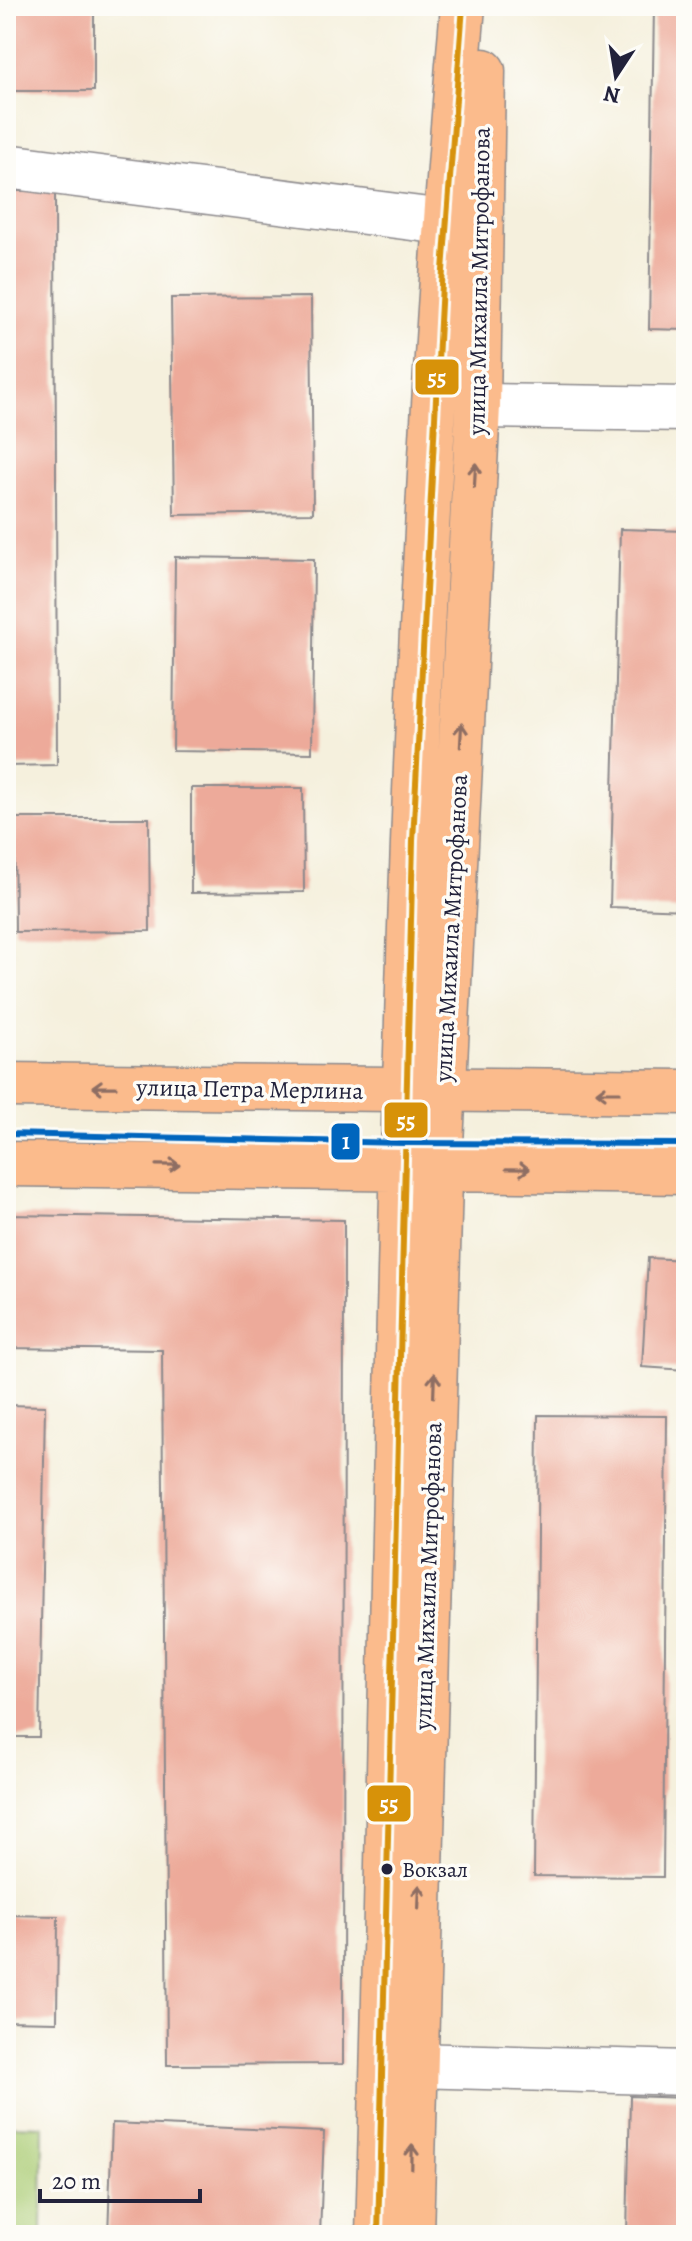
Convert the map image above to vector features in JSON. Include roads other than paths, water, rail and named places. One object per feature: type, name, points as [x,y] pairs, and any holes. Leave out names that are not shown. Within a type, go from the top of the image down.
[{"type":"main road","name":"улица Михаила Митрофанова","points":[[424,1092],[416,795],[444,222],[463,6]]},
{"type":"main road","name":"улица Михаила Митрофанова","points":[[411,2235],[399,2062],[424,1092],[478,406],[482,6]]},
{"type":"main road","name":"улица Петра Мерлина","points":[[6,1085],[424,1092],[686,1092]]},
{"type":"main road","points":[[6,1164],[686,1172]]},
{"type":"main road","name":"улица Михаила Митрофанова","points":[[378,2235],[399,2062]]},
{"type":"lane","points":[[6,166],[444,222]]},
{"type":"lane","points":[[478,406],[686,409]]},
{"type":"lane","points":[[399,2062],[686,2073]]},
{"type":"place","name":"Вокзал","points":[[387,1869]]}]
